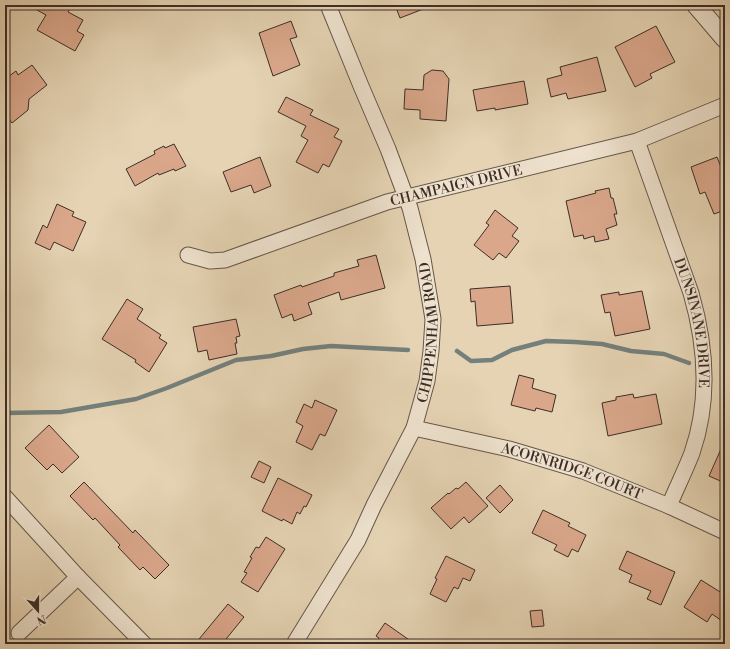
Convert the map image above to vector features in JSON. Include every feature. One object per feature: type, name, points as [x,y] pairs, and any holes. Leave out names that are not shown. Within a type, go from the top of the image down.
[{"type":"street","name":"CHIPPENHAM ROAD","points":[[294,644],[358,540],[377,498],[414,428],[430,366],[433,319],[423,259],[410,208],[388,149],[328,5]]},
{"type":"street","points":[[696,5],[725,39]]},
{"type":"street","name":"CHAMPAIGN DRIVE","points":[[188,255],[210,261],[225,260],[387,202],[637,141],[725,105]]},
{"type":"street","name":"DUNSINANE DRIVE","points":[[637,141],[695,306],[704,357],[703,394],[700,424],[692,452],[669,506]]},
{"type":"street","name":"ACORNRIDGE COURT","points":[[414,428],[471,440],[542,458],[583,471],[669,506],[725,532]]},
{"type":"street","points":[[5,497],[78,577],[144,644]]},
{"type":"street","points":[[19,633],[78,577]]},
{"type":"building","points":[[28,5],[72,5],[68,12],[83,20],[77,31],[84,35],[75,51],[37,30],[46,15]]},
{"type":"building","points":[[395,5],[431,5],[431,6],[400,18]]},
{"type":"building","points":[[291,21],[297,37],[290,39],[300,65],[273,76],[259,33]]},
{"type":"building","points":[[656,26],[675,62],[650,74],[652,78],[635,87],[615,47]]},
{"type":"building","points":[[597,57],[606,91],[568,99],[566,93],[551,97],[547,79],[562,75],[560,67]]},
{"type":"building","points":[[32,65],[47,85],[29,99],[28,110],[12,123],[5,114],[5,79],[16,71],[18,75]]},
{"type":"building","points":[[432,70],[443,71],[449,79],[446,121],[420,119],[420,110],[404,109],[405,89],[423,90],[424,75]]},
{"type":"building","points":[[524,81],[528,104],[495,110],[495,108],[477,111],[473,90]]},
{"type":"building","points":[[286,97],[313,110],[310,115],[339,129],[334,137],[342,141],[329,167],[323,164],[318,173],[296,162],[308,140],[301,136],[306,126],[278,112]]},
{"type":"building","points":[[174,144],[186,166],[175,171],[174,169],[159,175],[158,173],[135,186],[126,169],[155,154],[154,151],[164,146],[165,148]]},
{"type":"building","points":[[260,157],[271,186],[254,193],[251,185],[231,192],[223,172]]},
{"type":"building","points":[[717,157],[725,177],[725,210],[714,214],[705,192],[700,194],[691,167]]},
{"type":"building","points":[[609,188],[617,214],[614,214],[617,225],[606,229],[609,239],[595,242],[594,236],[584,239],[583,235],[574,237],[566,201]]},
{"type":"building","points":[[57,204],[74,212],[72,216],[86,222],[73,251],[54,242],[50,250],[35,243],[43,225],[47,228]]},
{"type":"building","points":[[495,210],[518,228],[512,236],[519,241],[506,258],[499,253],[493,260],[474,245],[489,225],[486,223]]},
{"type":"building","points":[[376,255],[385,288],[341,300],[339,292],[308,303],[312,314],[294,321],[292,314],[282,318],[274,295],[301,285],[302,287],[334,276],[334,273],[359,266],[357,260]]},
{"type":"building","points":[[510,286],[513,323],[477,326],[475,301],[471,302],[470,289]]},
{"type":"building","points":[[642,291],[650,329],[615,336],[610,312],[605,313],[601,295],[619,292],[619,295]]},
{"type":"building","points":[[127,299],[143,309],[137,319],[161,335],[159,338],[167,343],[149,372],[135,362],[136,360],[102,339]]},
{"type":"building","points":[[236,319],[240,336],[236,337],[237,343],[235,343],[237,354],[209,360],[207,350],[198,352],[193,327]]},
{"type":"building","points":[[519,375],[534,379],[532,388],[556,395],[552,412],[536,408],[535,411],[511,405]]},
{"type":"building","points":[[633,394],[634,398],[656,394],[662,424],[608,436],[602,403],[616,400],[616,397]]},
{"type":"building","points":[[315,400],[337,410],[325,436],[320,434],[312,450],[296,442],[303,426],[296,422],[304,404],[312,408]]},
{"type":"building","points":[[49,425],[79,457],[62,473],[53,464],[47,470],[25,448]]},
{"type":"building","points":[[725,440],[725,483],[709,476]]},
{"type":"building","points":[[259,461],[271,467],[264,483],[251,477]]},
{"type":"building","points":[[278,478],[312,495],[306,507],[304,506],[300,514],[297,512],[292,524],[283,519],[282,521],[262,511]]},
{"type":"building","points":[[84,482],[133,533],[135,530],[169,565],[155,579],[143,567],[140,570],[118,547],[120,545],[95,518],[93,520],[70,496]]},
{"type":"building","points":[[466,482],[488,506],[469,523],[464,517],[451,529],[431,508],[448,493],[449,494],[456,488],[458,489]]},
{"type":"building","points":[[500,485],[513,500],[500,513],[486,498]]},
{"type":"building","points":[[543,510],[570,523],[568,526],[586,535],[578,552],[572,549],[568,557],[554,550],[557,545],[532,533]]},
{"type":"building","points":[[266,537],[285,549],[258,592],[241,582],[247,573],[244,572],[252,558],[250,557],[256,547],[259,548]]},
{"type":"building","points":[[627,551],[675,572],[661,605],[647,599],[651,591],[629,582],[632,575],[619,569]]},
{"type":"building","points":[[446,556],[475,570],[470,581],[463,578],[458,589],[454,587],[446,602],[430,594],[437,579],[435,578]]},
{"type":"building","points":[[701,580],[725,595],[725,623],[712,614],[707,622],[684,607]]},
{"type":"building","points":[[228,604],[244,617],[222,644],[195,644]]},
{"type":"building","points":[[542,610],[544,626],[532,627],[530,611]]},
{"type":"building","points":[[385,623],[415,644],[374,644],[379,638],[376,636]]},
{"type":"waterway","points":[[457,351],[471,361],[492,360],[512,350],[546,341],[575,342],[602,344],[631,351],[664,354],[689,363]]},
{"type":"waterway","points":[[5,413],[61,412],[136,399],[236,360],[271,356],[303,349],[331,346],[408,350]]}]
